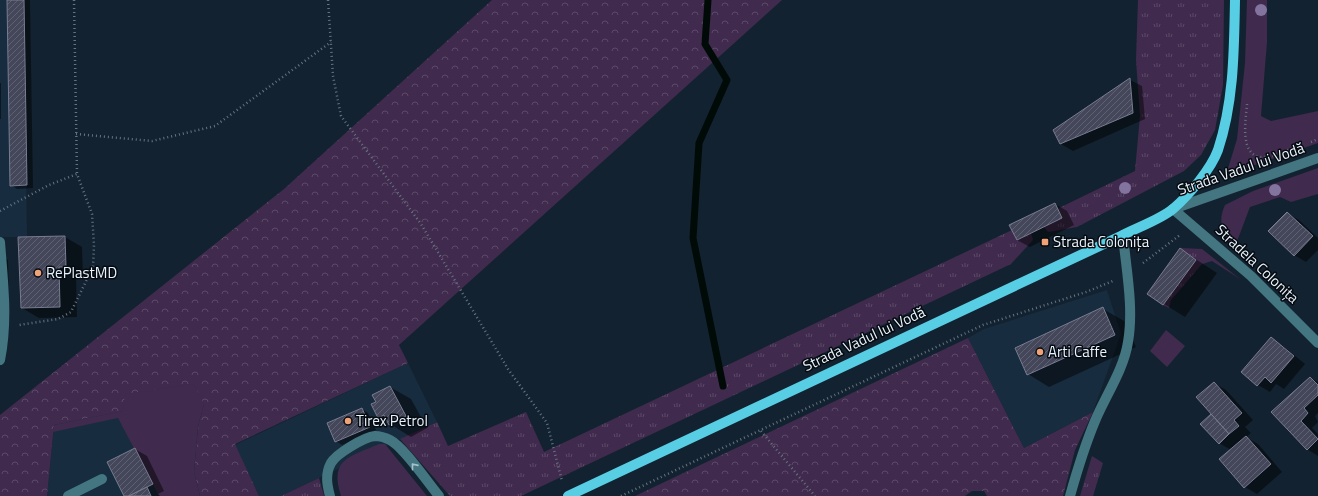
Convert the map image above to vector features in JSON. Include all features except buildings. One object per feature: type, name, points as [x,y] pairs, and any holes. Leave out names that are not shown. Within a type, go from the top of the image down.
[{"type":"main road","name":"Strada Vadul lui Vodă","points":[[566,492],[1123,235],[1173,209],[1196,187],[1217,152],[1228,111],[1234,59],[1235,0]]},
{"type":"street","name":"Strada Vadul lui Vodă","points":[[1173,209],[1318,158]]},
{"type":"street","name":"Stradela Colonița","points":[[1173,209],[1251,276],[1318,343]]},
{"type":"street","points":[[1070,496],[1095,420],[1115,380],[1128,344],[1130,324],[1123,235]]},
{"type":"street","points":[[0,242],[5,327],[0,360]]},
{"type":"street","points":[[330,496],[327,487],[327,474],[335,458],[367,438],[375,436],[384,438],[397,445],[439,496]]},
{"type":"street","points":[[68,496],[102,479]]},
{"type":"path","points":[[5,327],[58,319],[71,312],[93,267],[94,245],[92,214],[77,174],[74,0]]},
{"type":"path","points":[[328,0],[333,76],[341,116],[421,224],[508,369],[547,424],[566,492]]},
{"type":"path","points":[[76,134],[152,141],[215,126],[331,42]]},
{"type":"path","points":[[1247,103],[1244,134],[1247,147],[1255,156],[1264,158],[1298,146]]},
{"type":"path","points":[[1305,144],[1318,139]]},
{"type":"path","points":[[0,211],[49,185],[77,174]]},
{"type":"path","points":[[621,496],[984,325],[1086,292],[1127,275]]},
{"type":"path","points":[[761,431],[815,496]]},
{"type":"shaded area","points":[[0,0],[24,0],[27,237],[0,237]]},
{"type":"shaded area","points":[[1107,290],[1121,334],[1093,412],[1024,448],[968,338],[984,329]]},
{"type":"shaded area","points":[[408,363],[437,422],[281,496],[259,496],[235,445]]},
{"type":"shaded area","points":[[125,394],[204,404],[198,426],[194,472],[200,496],[47,496],[54,425]]},
{"type":"green space","points":[[492,0],[782,0],[399,345],[408,363],[235,444],[259,496],[200,496],[194,472],[198,426],[204,404],[124,411],[54,425],[47,496],[0,496],[0,415],[284,189]]},
{"type":"green space","points":[[1138,0],[1224,0],[1223,85],[1215,130],[1201,155],[1184,171],[1077,227],[1048,232],[1044,227],[1062,218],[1057,209],[1135,171],[1140,116],[1136,60]]},
{"type":"green space","points":[[1247,0],[1267,0],[1267,42],[1261,116],[1271,121],[1318,111],[1318,143],[1226,175],[1237,139],[1245,63]]},
{"type":"green space","points":[[1318,168],[1318,194],[1291,202],[1280,197],[1250,207],[1236,244],[1233,248],[1226,237],[1221,222],[1225,205],[1253,191]]},
{"type":"green space","points":[[1012,230],[1017,240],[1031,233],[1033,240],[1011,264],[521,496],[450,496],[400,439],[437,422],[448,446],[526,412],[544,452]]},
{"type":"green space","points":[[1180,248],[1202,249],[1240,279],[1212,261],[1202,264],[1171,300],[1169,308],[1163,305],[1196,260]]},
{"type":"green space","points":[[1166,330],[1185,346],[1167,367],[1150,351]]},
{"type":"green space","points":[[968,338],[1024,448],[1093,412],[1075,450],[1063,496],[987,496],[984,491],[972,491],[965,496],[635,496]]},
{"type":"green space","points":[[194,384],[204,404],[198,426],[194,472],[200,496],[159,496],[118,418],[53,432],[54,425],[123,411],[125,394]]},
{"type":"green space","points":[[379,444],[385,444],[427,496],[341,496],[338,483],[340,466],[351,456]]},
{"type":"green space","points":[[1092,456],[1103,463],[1093,496],[1080,496]]},
{"type":"green space","points":[[319,478],[324,496],[281,496]]},
{"type":"waterway","points":[[708,0],[705,44],[727,80],[699,143],[693,238],[723,386]]},
{"type":"place","name":"Strada Colonița","points":[[1045,242]]},
{"type":"place","name":"RePlastMD","points":[[38,273]]},
{"type":"place","name":"Arti Caffe","points":[[1040,352]]},
{"type":"place","name":"Tirex Petrol","points":[[348,421]]}]
